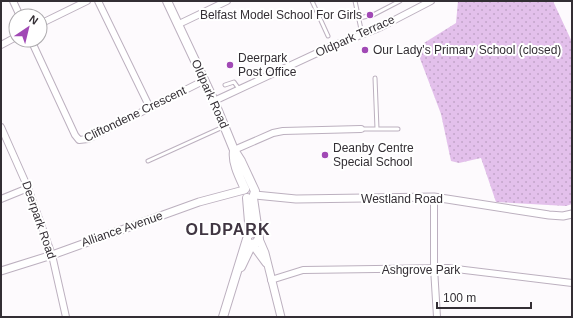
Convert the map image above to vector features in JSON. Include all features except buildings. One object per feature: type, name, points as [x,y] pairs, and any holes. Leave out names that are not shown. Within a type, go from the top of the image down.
[{"type":"main road","name":"Oldpark Road","points":[[167,1],[205,80],[234,150],[241,160],[250,193],[253,238]]},
{"type":"main road","points":[[224,317],[237,275],[253,238]]},
{"type":"street","points":[[48,20],[87,1]]},
{"type":"street","points":[[98,1],[150,108]]},
{"type":"street","points":[[179,24],[227,1]]},
{"type":"street","name":"Oldpark Terrace","points":[[214,101],[362,34],[379,28],[430,1]]},
{"type":"street","name":"Cliftondene Crescent","points":[[35,48],[75,135],[79,140],[88,139],[205,80]]},
{"type":"street","name":"Deerpark Road","points":[[1,126],[28,188],[52,255],[66,317]]},
{"type":"street","points":[[234,150],[273,133],[283,131],[361,129]]},
{"type":"street","points":[[1,200],[28,188]]},
{"type":"street","name":"Westland Road","points":[[250,193],[296,199],[434,197],[549,215],[562,216],[572,214]]},
{"type":"street","name":"Alliance Avenue","points":[[1,271],[52,255],[198,202],[250,193]]},
{"type":"street","points":[[434,197],[434,268],[437,317]]},
{"type":"street","points":[[253,238],[263,245],[281,317]]},
{"type":"street","name":"Ashgrove Park","points":[[271,280],[303,270],[448,268],[572,283]]},
{"type":"lane","points":[[312,1],[328,36]]},
{"type":"lane","points":[[355,1],[362,34]]},
{"type":"lane","points":[[359,18],[373,15],[400,1]]},
{"type":"lane","points":[[375,78],[377,129]]},
{"type":"lane","points":[[225,85],[234,82],[239,89]]},
{"type":"lane","points":[[148,161],[225,126]]},
{"type":"lane","points":[[361,129],[398,129]]},
{"type":"shaded area","points":[[458,1],[553,1],[572,42],[572,204],[566,206],[496,202],[481,158],[459,163],[451,161],[441,114],[416,48],[456,23]]},
{"type":"place","name":"Belfast Model School For Girls","points":[[370,15]]},
{"type":"place","name":"Our Lady's Primary School (closed)","points":[[365,50]]},
{"type":"place","name":"Deerpark Post Office","points":[[230,65]]},
{"type":"place","name":"Deanby Centre Special School","points":[[325,155]]},
{"type":"district","name":"OLDPARK","points":[[228,229]]}]
